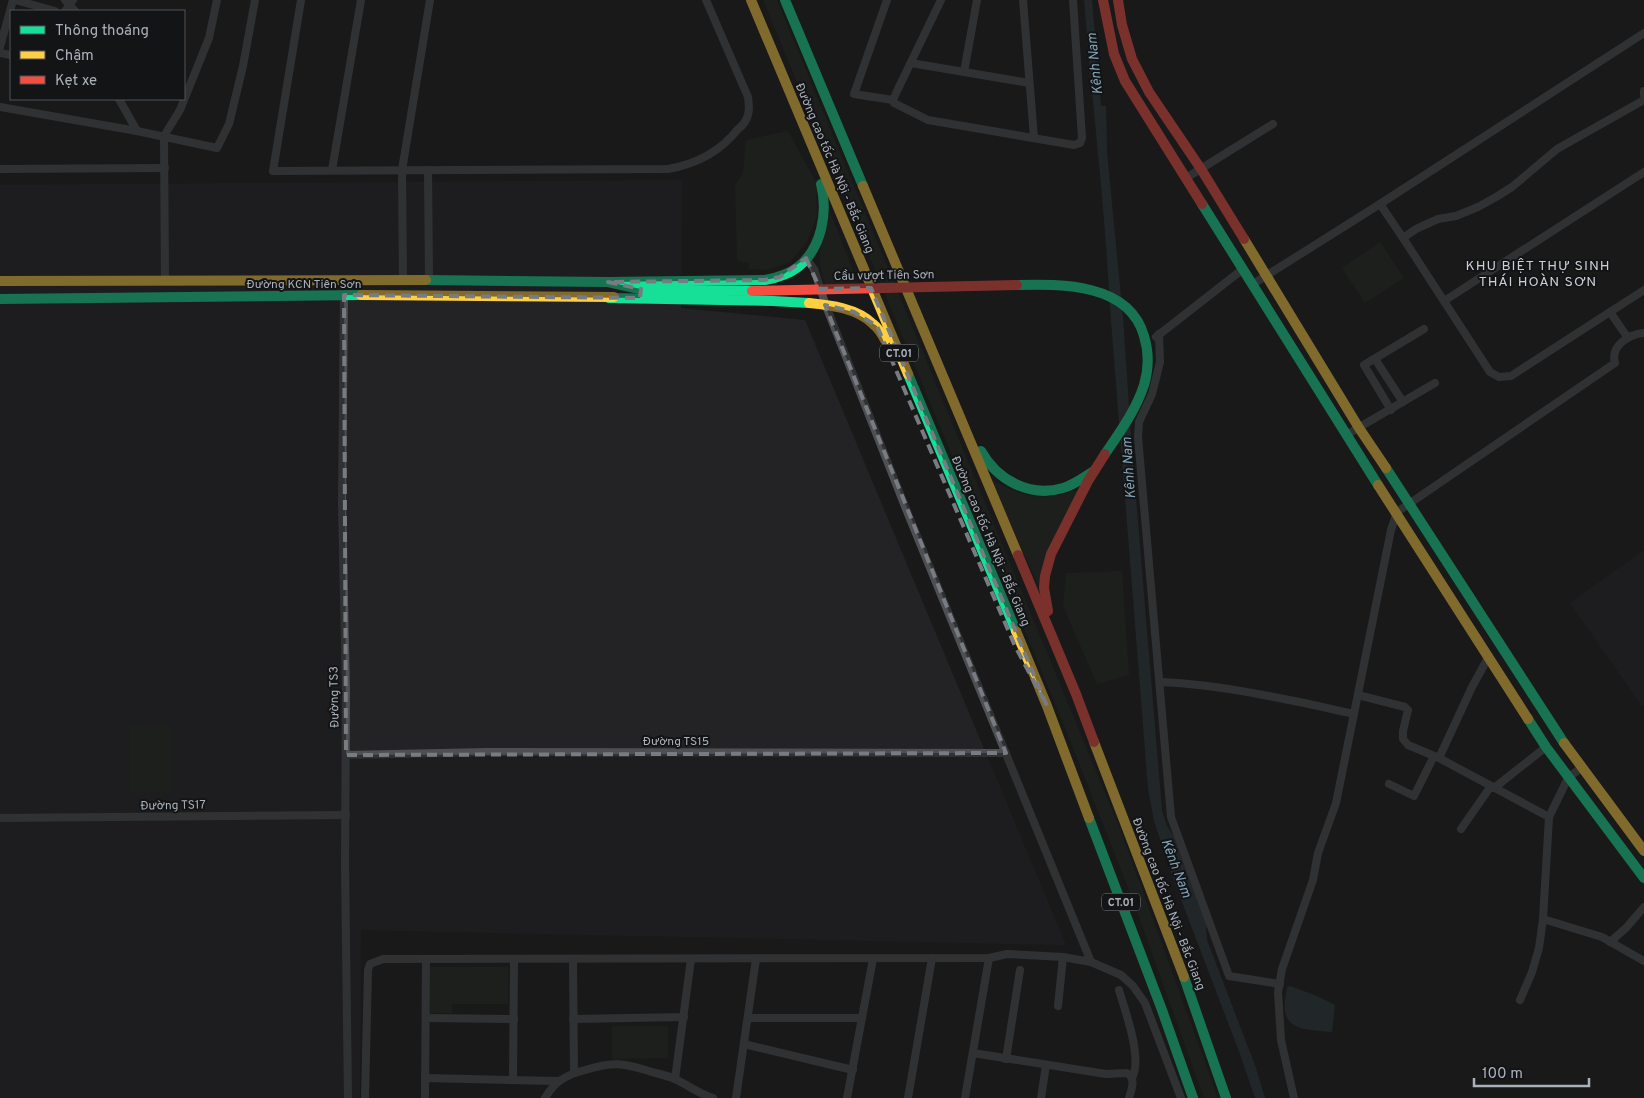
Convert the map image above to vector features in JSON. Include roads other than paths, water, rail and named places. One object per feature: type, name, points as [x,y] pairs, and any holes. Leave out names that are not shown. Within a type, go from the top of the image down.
[{"type":"main road","points":[[608,282],[765,280],[780,277],[797,268],[813,247],[824,217],[825,205],[822,189],[757,32],[750,0]]},
{"type":"main road","name":"Đường cao tốc Hà Nội - Bắc Giang","points":[[750,0],[1047,706],[1194,1098]]},
{"type":"main road","name":"Đường cao tốc Hà Nội - Bắc Giang","points":[[785,0],[1076,694],[1193,1001],[1226,1098]]},
{"type":"main road","points":[[1103,0],[1114,54],[1125,81],[1346,435],[1546,747],[1644,878]]},
{"type":"main road","points":[[1118,0],[1128,48],[1142,81],[1201,169],[1359,428],[1409,502],[1496,639],[1581,768],[1644,851]]},
{"type":"main road","points":[[895,265],[930,332],[982,456],[994,471],[1020,487],[1034,490],[1051,490],[1063,488],[1094,470]]},
{"type":"main road","points":[[344,280],[344,295]]},
{"type":"main road","name":"Đường KCN Tiên Sơn","points":[[0,281],[429,280],[608,282]]},
{"type":"main road","points":[[608,282],[644,290]]},
{"type":"main road","name":"Cầu vượt Tiên Sơn","points":[[644,290],[752,291],[1017,285],[1070,286],[1100,292],[1126,306],[1141,324],[1147,344]]},
{"type":"main road","points":[[609,298],[644,290]]},
{"type":"main road","name":"Đường KCN Tiên Sơn","points":[[0,299],[344,295],[609,298]]},
{"type":"main road","points":[[609,298],[789,302],[826,306],[854,312],[877,326],[890,351],[1015,646],[1047,706]]},
{"type":"main road","points":[[1136,852],[1106,755],[1082,690],[1044,599],[1044,582],[1057,541],[1094,470],[1126,422],[1145,384],[1149,367],[1147,344]]},
{"type":"street","points":[[0,47],[6,18],[14,0],[51,10]]},
{"type":"street","points":[[185,97],[208,38],[217,0]]},
{"type":"street","points":[[0,107],[164,136],[217,148],[229,124],[243,66],[255,0]]},
{"type":"street","points":[[301,0],[273,171],[668,170],[685,166],[716,151],[732,137],[746,120],[749,110],[748,97],[706,0]]},
{"type":"street","points":[[332,170],[361,0]]},
{"type":"street","points":[[403,280],[402,170],[430,0]]},
{"type":"street","points":[[887,0],[854,94],[894,100]]},
{"type":"street","points":[[940,0],[894,100],[894,104],[928,120],[1074,144],[1080,143],[1082,138],[1073,0]]},
{"type":"street","points":[[964,72],[977,0]]},
{"type":"street","points":[[1023,0],[1034,138]]},
{"type":"street","points":[[1253,284],[1644,33]]},
{"type":"street","points":[[911,63],[1030,83]]},
{"type":"street","points":[[120,100],[136,131]]},
{"type":"street","points":[[165,281],[164,136],[184,100]]},
{"type":"street","points":[[1403,238],[1416,229],[1438,219],[1456,216],[1478,208],[1512,187],[1557,149],[1644,100]]},
{"type":"street","points":[[1186,178],[1273,124]]},
{"type":"street","points":[[0,169],[165,168]]},
{"type":"street","points":[[428,170],[429,280]]},
{"type":"street","points":[[1444,301],[1644,172]]},
{"type":"street","points":[[1380,204],[1490,372],[1499,377],[1511,376],[1644,290]]},
{"type":"street","points":[[806,258],[814,269],[826,306],[906,509],[1091,962]]},
{"type":"street","points":[[1147,344],[1243,269]]},
{"type":"street","name":"Đường TS3","points":[[344,295],[342,503],[348,1098]]},
{"type":"street","points":[[1610,312],[1628,338]]},
{"type":"street","points":[[1391,410],[1364,365],[1424,329]]},
{"type":"street","points":[[1294,1098],[1281,1040],[1278,992],[1282,969],[1313,880],[1318,853],[1336,803],[1396,512],[1615,363],[1614,354],[1619,345],[1632,335],[1644,333]]},
{"type":"street","points":[[1159,334],[1160,362],[1152,394],[1139,422],[1138,437],[1154,630],[1161,682],[1171,817],[1229,976],[1280,984]]},
{"type":"street","points":[[1375,359],[1403,402]]},
{"type":"street","points":[[1346,435],[1435,384]]},
{"type":"street","points":[[1389,784],[1414,796],[1489,656]]},
{"type":"street","points":[[1161,682],[1246,691],[1354,714]]},
{"type":"street","points":[[1358,695],[1405,707],[1408,710],[1403,739],[1408,745],[1436,757],[1549,817]]},
{"type":"street","points":[[1461,829],[1493,787],[1546,747]]},
{"type":"street","name":"Đường TS15","points":[[346,755],[486,752],[1006,753]]},
{"type":"street","points":[[1520,1000],[1532,972],[1539,948],[1543,919],[1549,817],[1568,778],[1581,768]]},
{"type":"street","name":"Đường TS17","points":[[0,818],[346,815]]},
{"type":"street","points":[[1610,942],[1626,928],[1644,907]]},
{"type":"street","points":[[1543,919],[1578,929],[1610,942],[1644,961]]},
{"type":"street","points":[[365,1098],[368,970],[370,964],[382,959],[873,959],[989,958],[1007,954],[1063,957],[1091,962],[1121,975],[1133,986],[1145,1003],[1181,1098]]},
{"type":"street","points":[[1058,1006],[1063,957]]},
{"type":"street","points":[[908,1098],[932,958]]},
{"type":"street","points":[[965,1098],[989,958]]},
{"type":"street","points":[[675,1079],[692,959]]},
{"type":"street","points":[[736,1098],[756,959]]},
{"type":"street","points":[[847,1098],[873,959]]},
{"type":"street","points":[[425,1098],[426,960]]},
{"type":"street","points":[[513,1080],[514,960]]},
{"type":"street","points":[[573,960],[574,1073]]},
{"type":"street","points":[[1006,1059],[1020,970]]},
{"type":"street","points":[[1118,990],[1134,1041],[1136,1064],[1132,1078],[1130,1098]]},
{"type":"street","points":[[573,1019],[684,1017]]},
{"type":"street","points":[[426,1018],[514,1019]]},
{"type":"street","points":[[748,1018],[862,1018]]},
{"type":"street","points":[[744,1044],[852,1070]]},
{"type":"street","points":[[973,1053],[1106,1074],[1122,1073],[1132,1078]]},
{"type":"street","points":[[545,1098],[558,1081],[574,1073],[602,1064],[622,1064],[675,1079],[713,1098]]},
{"type":"street","points":[[1041,1098],[1046,1065]]},
{"type":"street","points":[[425,1078],[558,1081]]},
{"type":"water","name":"Kênh Nam","points":[[1084,0],[1092,0],[1101,106],[1106,106],[1107,152],[1123,318],[1162,811],[1208,925],[1206,928],[1207,940],[1256,1068],[1265,1098],[1255,1098],[1174,881],[1154,821],[1148,788],[1105,231]]},
{"type":"water","points":[[1290,986],[1335,1005],[1332,1032],[1306,1029],[1293,1025],[1289,1021],[1285,1012],[1285,1005],[1287,987]]},
{"type":"district","name":"KHU BIỆT THỰ SINH THÁI HOÀN SƠN","points":[[1538,274]]}]
